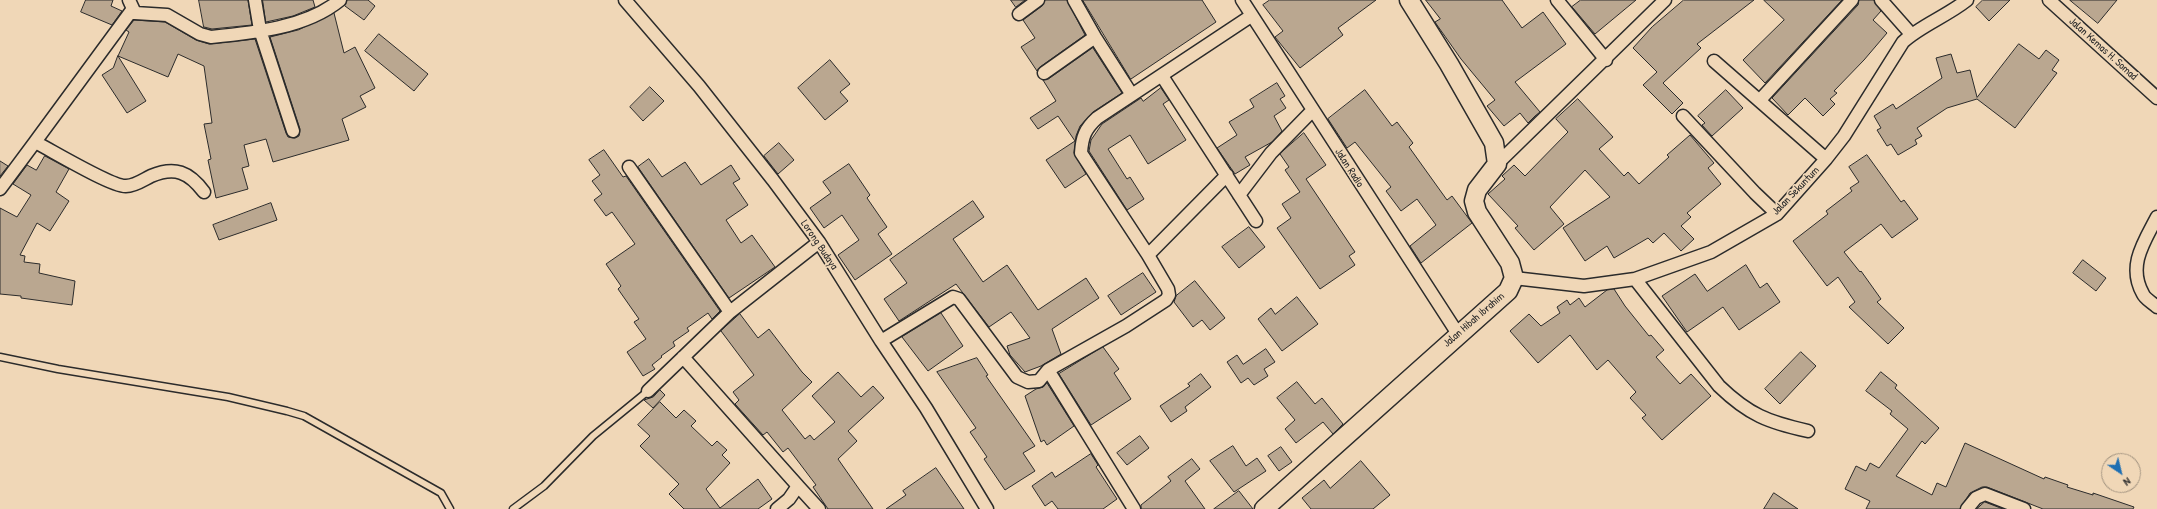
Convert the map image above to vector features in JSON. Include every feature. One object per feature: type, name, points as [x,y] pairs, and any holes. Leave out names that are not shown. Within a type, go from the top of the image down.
[{"type":"street","points":[[255,0],[260,30],[293,131]]},
{"type":"street","points":[[0,189],[35,142],[131,5],[135,13],[167,15],[200,34],[211,37],[260,30],[300,22],[328,10],[340,0]]},
{"type":"street","name":"Lorong Budaya","points":[[625,0],[703,92],[774,180],[819,242],[881,342],[926,408],[987,509]]},
{"type":"street","points":[[1019,14],[1038,0]]},
{"type":"street","points":[[1074,0],[1095,37],[1132,95]]},
{"type":"street","name":"Jalan Radio","points":[[1242,0],[1312,111],[1458,334]]},
{"type":"street","points":[[1409,0],[1449,64],[1494,143],[1497,164]]},
{"type":"street","points":[[1557,0],[1606,60]]},
{"type":"street","points":[[1514,278],[1510,263],[1477,212],[1474,201],[1477,190],[1497,164],[1606,60],[1665,0]]},
{"type":"street","points":[[1760,100],[1852,0]]},
{"type":"street","points":[[1882,0],[1911,34]]},
{"type":"street","name":"Jalan Sekuntum","points":[[1514,278],[1584,286],[1635,279],[1711,252],[1777,214],[1826,159],[1856,117],[1895,53],[1911,34],[1950,13],[1967,0]]},
{"type":"street","name":"Jalan Kemas H. Somad","points":[[2049,0],[2157,98]]},
{"type":"street","points":[[881,342],[953,296],[959,299],[1017,376],[1028,382],[1039,381],[1048,370],[1126,326],[1166,300],[1169,295],[1168,290],[1148,255],[1081,153],[1082,137],[1088,126],[1251,16]]},
{"type":"street","points":[[1044,73],[1095,37]]},
{"type":"street","points":[[1714,60],[1826,159]]},
{"type":"street","points":[[1162,76],[1256,222]]},
{"type":"street","points":[[1239,194],[1271,152],[1312,111]]},
{"type":"street","points":[[1683,116],[1755,193],[1777,214]]},
{"type":"street","points":[[35,142],[100,176],[124,186],[135,184],[169,171],[181,172],[193,178],[204,192]]},
{"type":"street","points":[[629,167],[730,312]]},
{"type":"street","points":[[1148,255],[1227,175]]},
{"type":"street","points":[[2157,217],[2136,258],[2137,276],[2143,295],[2157,306]]},
{"type":"street","points":[[648,391],[730,312],[819,242]]},
{"type":"street","name":"Jalan Hibah Ibrahim","points":[[1264,509],[1458,334],[1508,291],[1514,278]]},
{"type":"street","points":[[1635,279],[1719,386],[1734,400],[1748,412],[1775,424],[1808,431]]},
{"type":"street","points":[[683,357],[819,509]]},
{"type":"street","points":[[1048,370],[1134,509]]},
{"type":"street","points":[[778,509],[790,499],[798,486]]},
{"type":"street","points":[[1967,509],[1976,498],[1985,494],[2024,509]]},
{"type":"lane","points":[[0,357],[228,397],[304,416],[441,493],[450,509]]},
{"type":"lane","points":[[513,509],[544,486],[593,436],[648,391]]},
{"type":"building","points":[[86,0],[113,0],[111,6],[122,11],[112,25],[81,12]]},
{"type":"building","points":[[199,0],[248,0],[252,25],[212,29],[204,27]]},
{"type":"building","points":[[263,0],[313,0],[315,7],[293,16],[266,22]]},
{"type":"building","points":[[347,0],[368,0],[375,6],[364,20],[345,6]]},
{"type":"building","points":[[1011,0],[1025,0],[1016,7]]},
{"type":"building","points":[[1045,0],[1067,0],[1085,35],[1040,67],[1037,71],[1021,47],[1035,38],[1023,20],[1042,6]]},
{"type":"building","points":[[1083,0],[1202,0],[1216,22],[1131,79]]},
{"type":"building","points":[[1270,0],[1376,0],[1338,28],[1343,35],[1300,68],[1275,37],[1283,31],[1263,5]]},
{"type":"building","points":[[1426,0],[1502,0],[1522,28],[1543,12],[1566,44],[1515,82],[1540,112],[1528,123],[1520,113],[1504,126],[1487,106],[1495,100],[1461,59],[1437,25],[1435,22],[1440,19]]},
{"type":"building","points":[[1581,0],[1636,0],[1595,34],[1572,7]]},
{"type":"building","points":[[1684,0],[1754,0],[1697,44],[1701,48],[1663,83],[1683,103],[1672,114],[1643,85],[1657,72],[1633,48],[1652,27]]},
{"type":"building","points":[[1764,0],[1842,0],[1765,83],[1743,60],[1784,20]]},
{"type":"building","points":[[1859,0],[1874,0],[1881,11],[1873,20],[1887,33],[1864,60],[1834,91],[1837,93],[1830,99],[1835,104],[1823,116],[1805,98],[1788,115],[1772,98],[1858,5]]},
{"type":"building","points":[[1983,0],[2010,0],[1989,21],[1976,7]]},
{"type":"building","points":[[2070,0],[2117,0],[2098,23]]},
{"type":"building","points":[[334,13],[344,53],[355,47],[375,88],[360,96],[366,107],[342,119],[349,140],[273,162],[266,139],[244,145],[249,166],[242,168],[248,189],[216,198],[208,160],[211,159],[204,124],[212,123],[204,66],[178,54],[168,77],[118,56],[129,32],[126,30],[134,20],[165,22],[196,40],[209,44],[255,39],[286,133],[288,137],[295,138],[299,136],[300,129],[270,37],[298,30]]},
{"type":"building","points":[[379,34],[428,74],[414,91],[365,51]]},
{"type":"building","points":[[2019,44],[2039,59],[2046,50],[2059,60],[2052,70],[2057,73],[2015,128],[1977,99],[1947,108],[1917,128],[1922,136],[1915,140],[1917,144],[1898,155],[1891,144],[1887,146],[1877,130],[1881,128],[1874,116],[1893,104],[1896,109],[1942,78],[1936,58],[1951,54],[1957,73],[1970,70],[1977,97]]},
{"type":"building","points":[[1093,48],[1122,93],[1093,112],[1080,126],[1076,136],[1074,153],[1086,174],[1065,188],[1046,160],[1075,141],[1058,116],[1038,129],[1030,118],[1056,101],[1043,80],[1048,79]]},
{"type":"building","points":[[118,56],[146,101],[127,113],[102,75],[113,68]]},
{"type":"building","points":[[830,60],[850,84],[840,92],[848,101],[825,120],[798,88]]},
{"type":"building","points":[[1277,83],[1285,96],[1280,99],[1286,108],[1274,116],[1282,131],[1272,142],[1245,157],[1250,165],[1235,174],[1217,148],[1237,135],[1229,122],[1254,107],[1250,100]]},
{"type":"building","points":[[650,87],[664,101],[643,121],[630,107]]},
{"type":"building","points":[[1161,88],[1169,100],[1163,104],[1186,140],[1148,164],[1130,135],[1108,149],[1127,179],[1130,177],[1144,199],[1127,210],[1089,151],[1091,140],[1102,124],[1141,98],[1143,101]]},
{"type":"building","points":[[1365,90],[1392,126],[1397,122],[1413,143],[1409,147],[1447,200],[1452,196],[1472,223],[1421,263],[1410,246],[1436,225],[1417,199],[1401,211],[1386,191],[1391,187],[1355,142],[1347,148],[1328,119]]},
{"type":"building","points":[[1726,90],[1743,108],[1712,136],[1702,125],[1705,123],[1698,116]]},
{"type":"building","points":[[1578,99],[1613,137],[1599,149],[1624,176],[1628,172],[1639,184],[1669,157],[1667,155],[1690,135],[1714,163],[1708,168],[1721,184],[1687,213],[1691,217],[1681,226],[1694,239],[1681,251],[1664,233],[1653,243],[1648,238],[1614,258],[1607,246],[1585,261],[1563,228],[1610,197],[1585,170],[1550,207],[1564,224],[1534,250],[1515,228],[1518,226],[1488,194],[1505,179],[1502,176],[1514,165],[1525,176],[1568,132],[1556,119]]},
{"type":"building","points":[[1304,133],[1326,165],[1306,179],[1355,252],[1349,256],[1355,265],[1320,289],[1277,228],[1291,218],[1282,204],[1300,192],[1285,170],[1289,167],[1280,154]]},
{"type":"building","points":[[779,143],[794,160],[778,174],[764,156]]},
{"type":"building","points":[[604,150],[623,177],[626,176],[720,311],[712,319],[708,313],[687,328],[689,331],[673,342],[675,346],[661,356],[662,357],[652,365],[655,369],[643,376],[627,352],[646,339],[634,322],[639,319],[618,289],[621,286],[606,264],[635,244],[612,212],[606,216],[594,200],[602,194],[592,181],[600,175],[589,160]]},
{"type":"building","points":[[1867,155],[1901,202],[1904,200],[1918,219],[1892,238],[1881,224],[1844,252],[1860,272],[1861,271],[1881,299],[1877,302],[1904,328],[1888,344],[1849,307],[1855,302],[1838,277],[1827,286],[1793,241],[1828,214],[1826,211],[1852,191],[1850,188],[1859,182],[1849,167]]},
{"type":"building","points":[[45,156],[69,169],[56,192],[69,201],[50,231],[37,223],[20,255],[25,256],[24,262],[40,264],[39,273],[75,281],[72,305],[0,294],[0,208],[17,217],[31,195],[13,184],[27,165],[36,170]]},
{"type":"building","points":[[649,159],[662,177],[685,162],[701,185],[731,165],[740,179],[733,183],[748,205],[726,220],[741,243],[752,235],[775,267],[729,298],[638,167]]},
{"type":"building","points":[[0,161],[8,166],[0,176]]},
{"type":"building","points":[[849,164],[870,195],[867,198],[887,227],[878,234],[892,254],[855,280],[838,255],[859,240],[842,215],[824,228],[810,208],[831,193],[823,182]]},
{"type":"building","points":[[973,201],[984,217],[953,239],[983,282],[1007,265],[1038,310],[1086,278],[1099,298],[1052,329],[1061,354],[1041,366],[1025,372],[1010,355],[1007,346],[1030,338],[1011,312],[989,327],[956,284],[899,321],[884,299],[907,283],[890,260]]},
{"type":"building","points":[[271,203],[277,220],[219,240],[213,225]]},
{"type":"building","points":[[1249,227],[1265,247],[1239,268],[1222,247]]},
{"type":"building","points":[[2083,260],[2106,278],[2096,291],[2073,273]]},
{"type":"building","points":[[1746,265],[1760,288],[1767,283],[1780,302],[1739,330],[1723,307],[1687,332],[1662,296],[1695,274],[1707,291]]},
{"type":"building","points":[[1143,273],[1156,292],[1121,315],[1108,296]]},
{"type":"building","points":[[1195,281],[1225,318],[1210,330],[1202,320],[1193,327],[1174,302],[1176,296]]},
{"type":"building","points":[[1614,289],[1625,306],[1649,336],[1651,335],[1664,350],[1656,357],[1680,384],[1691,374],[1711,396],[1662,440],[1642,418],[1646,415],[1630,398],[1636,392],[1608,360],[1597,370],[1570,335],[1538,363],[1510,331],[1529,314],[1541,326],[1560,313],[1557,307],[1567,300],[1570,305],[1579,298],[1585,307],[1607,290]]},
{"type":"building","points":[[1297,297],[1318,324],[1282,351],[1258,319],[1271,308],[1275,314]]},
{"type":"building","points":[[941,313],[963,346],[928,371],[902,337]]},
{"type":"building","points":[[740,314],[758,338],[769,329],[802,372],[812,382],[782,410],[805,439],[810,435],[814,440],[835,422],[812,396],[838,372],[861,397],[873,386],[884,398],[848,431],[857,441],[838,459],[873,509],[828,509],[813,487],[816,485],[788,448],[783,452],[767,432],[763,435],[735,404],[739,400],[733,392],[754,375],[721,331]]},
{"type":"building","points":[[1103,347],[1119,369],[1114,373],[1131,399],[1091,425],[1059,374]]},
{"type":"building","points":[[1266,349],[1275,362],[1264,369],[1268,376],[1254,385],[1248,378],[1241,383],[1227,362],[1237,355],[1243,364]]},
{"type":"building","points":[[1801,352],[1816,366],[1780,404],[1765,389]]},
{"type":"building","points":[[977,358],[988,375],[986,376],[1035,446],[1023,453],[1035,471],[1005,490],[984,459],[987,457],[970,432],[976,428],[937,372]]},
{"type":"building","points":[[1881,372],[1897,385],[1895,388],[1939,428],[1925,444],[1922,441],[1896,476],[1932,495],[1937,483],[1946,487],[1965,443],[2044,479],[2045,477],[2068,485],[2067,487],[2093,495],[2093,493],[2134,507],[2133,509],[2043,509],[1987,487],[1982,487],[1970,493],[1960,509],[1866,509],[1870,501],[1845,489],[1856,466],[1866,471],[1870,463],[1879,468],[1908,429],[1890,414],[1892,411],[1866,391]]},
{"type":"building","points":[[1201,374],[1211,387],[1185,407],[1187,411],[1171,422],[1160,406],[1190,386],[1188,384]]},
{"type":"building","points":[[1297,382],[1315,404],[1322,398],[1343,424],[1333,434],[1323,422],[1296,443],[1285,429],[1295,420],[1277,398]]},
{"type":"building","points":[[1047,383],[1074,426],[1047,445],[1044,440],[1041,442],[1025,396],[1036,389],[1043,387]]},
{"type":"building","points":[[660,390],[665,395],[653,408],[644,400],[653,397]]},
{"type":"building","points":[[660,402],[676,418],[684,410],[696,421],[691,426],[712,446],[717,441],[727,450],[722,455],[730,463],[706,489],[720,508],[758,479],[772,499],[758,509],[684,509],[669,494],[679,484],[640,446],[650,436],[638,425]]},
{"type":"building","points":[[1140,436],[1149,448],[1127,465],[1117,453]]},
{"type":"building","points":[[1233,446],[1246,466],[1257,458],[1266,471],[1234,492],[1210,461]]},
{"type":"building","points":[[1281,447],[1292,462],[1279,471],[1268,456]]},
{"type":"building","points":[[1091,454],[1098,465],[1096,467],[1117,499],[1103,509],[1058,509],[1052,501],[1045,506],[1032,486],[1052,472],[1055,477]]},
{"type":"building","points":[[1192,459],[1200,469],[1185,481],[1205,509],[1141,509],[1141,505],[1171,481],[1168,477]]},
{"type":"building","points":[[1361,461],[1390,495],[1373,509],[1311,509],[1302,498],[1324,480],[1330,488]]},
{"type":"building","points":[[936,468],[964,509],[886,509],[906,495],[903,491]]},
{"type":"building","points":[[1239,491],[1253,509],[1214,509]]},
{"type":"building","points":[[1774,493],[1798,509],[1764,509]]},
{"type":"building","points":[[1985,502],[2003,509],[1977,509]]}]
